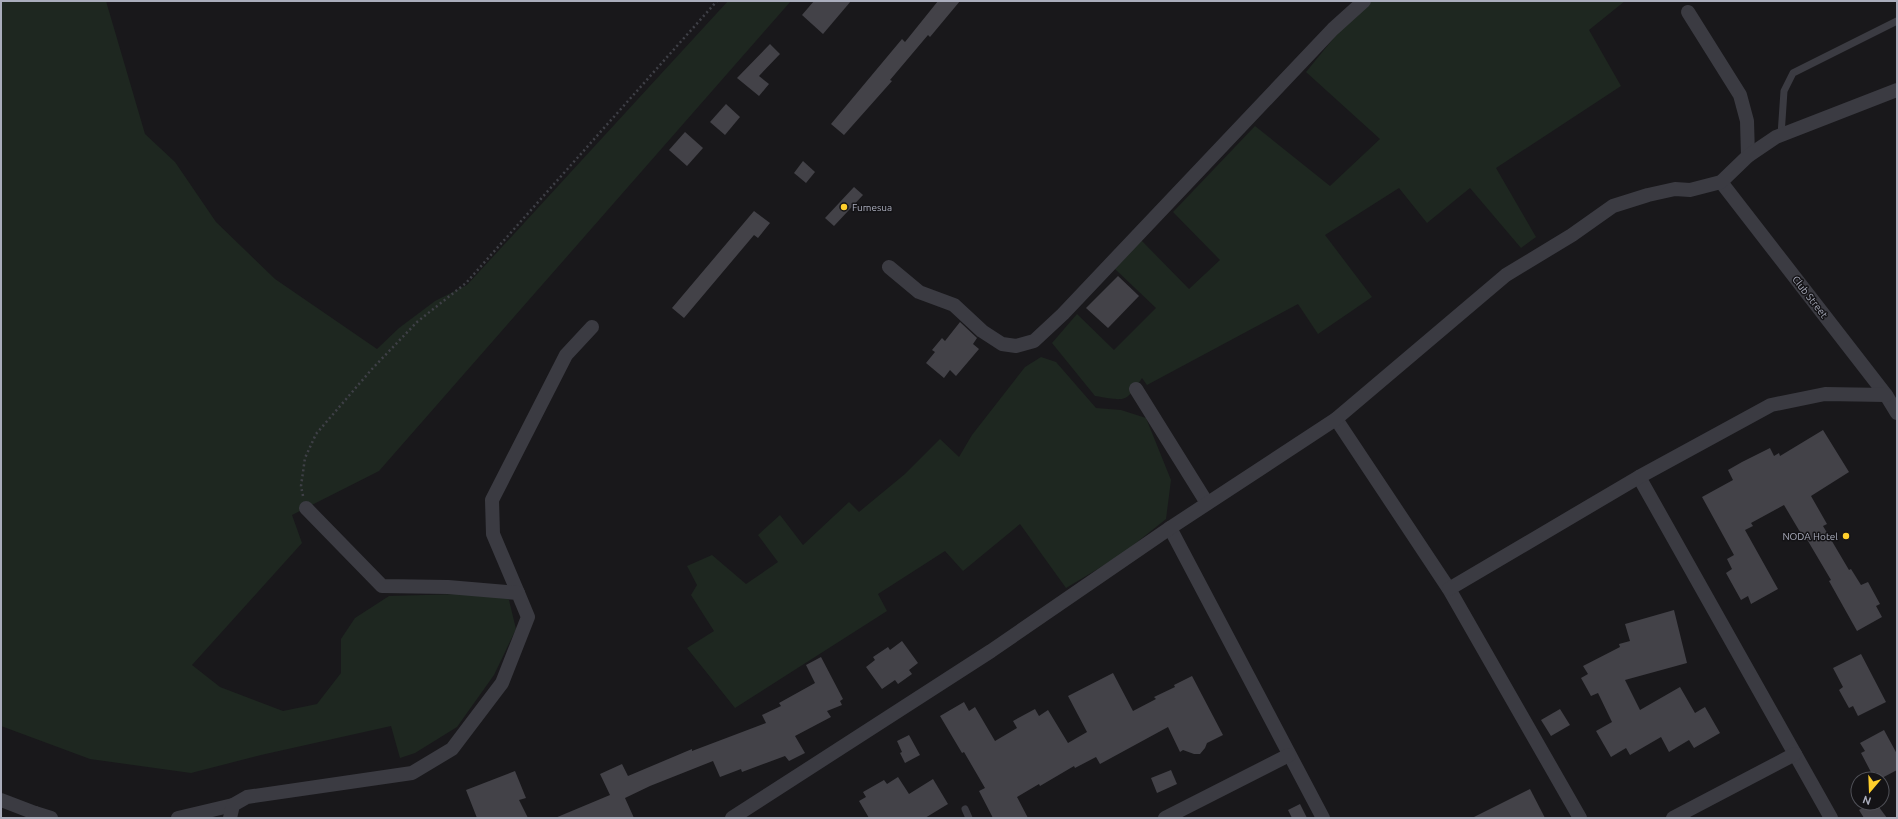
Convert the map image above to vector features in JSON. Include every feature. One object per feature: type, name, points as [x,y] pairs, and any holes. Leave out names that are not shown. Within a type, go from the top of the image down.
[{"type":"street","points":[[889,267],[919,292],[954,305],[982,331],[1002,344],[1016,346],[1034,341],[1063,314],[1333,29],[1364,1]]},
{"type":"street","points":[[1688,12],[1740,95],[1747,121],[1748,156]]},
{"type":"street","points":[[732,818],[991,651],[1207,503],[1336,419],[1506,275],[1572,236],[1613,206],[1648,195],[1675,189],[1690,190],[1721,182],[1748,156],[1781,135],[1897,90]]},
{"type":"street","name":"Club Street","points":[[1721,182],[1886,395],[1897,413]]},
{"type":"street","points":[[178,818],[231,811],[247,797],[412,773],[452,749],[502,683],[528,617],[493,534],[492,500],[566,354],[592,327]]},
{"type":"street","points":[[1136,389],[1207,503]]},
{"type":"street","points":[[1450,589],[1639,477],[1771,405],[1825,394],[1886,395]]},
{"type":"street","points":[[1336,419],[1450,589],[1580,818]]},
{"type":"street","points":[[1639,477],[1831,818]]},
{"type":"street","points":[[306,508],[382,586],[448,587],[518,593]]},
{"type":"street","points":[[1170,528],[1323,818]]},
{"type":"street","points":[[1673,818],[1795,754]]},
{"type":"street","points":[[1165,818],[1289,755]]},
{"type":"street","points":[[1,800],[34,816],[51,818]]},
{"type":"lane","points":[[1781,135],[1784,91],[1794,73],[1897,21]]},
{"type":"lane","points":[[965,808],[969,818]]},
{"type":"path","points":[[306,508],[301,486],[305,458],[316,434],[372,369],[417,322],[466,283],[717,1]]},
{"type":"shaded area","points":[[1,1],[106,1],[145,134],[175,162],[216,222],[275,279],[377,349],[399,328],[435,301],[467,285],[728,1],[791,1],[379,471],[292,515],[302,543],[192,665],[220,687],[283,711],[317,704],[341,673],[341,639],[355,618],[389,596],[461,594],[508,596],[516,629],[494,675],[457,727],[415,753],[400,758],[391,726],[261,755],[191,773],[90,759],[1,726]]},
{"type":"shaded area","points":[[1364,1],[1625,1],[1589,30],[1621,86],[1496,168],[1536,237],[1521,248],[1470,188],[1427,223],[1399,188],[1325,235],[1372,297],[1318,334],[1298,304],[1147,385],[1142,378],[1132,393],[1123,399],[1095,396],[1052,343],[1077,314],[1114,350],[1156,308],[1115,269],[1141,240],[1189,289],[1220,260],[1173,212],[1255,126],[1330,186],[1380,139],[1306,72]]},
{"type":"shaded area","points":[[1041,357],[1056,362],[1096,408],[1121,410],[1146,418],[1171,480],[1166,519],[1121,555],[1066,588],[1020,524],[963,571],[945,551],[878,594],[887,611],[735,708],[687,648],[714,631],[691,595],[697,585],[687,566],[712,555],[746,584],[778,562],[758,535],[780,515],[803,545],[849,502],[859,512],[905,474],[940,439],[959,457],[972,435],[1025,367]]},
{"type":"building","points":[[814,1],[851,1],[823,34],[802,15]]},
{"type":"building","points":[[938,1],[960,1],[930,37],[928,35],[890,80],[892,81],[844,135],[831,124],[902,39],[905,42]]},
{"type":"building","points":[[770,44],[780,54],[759,76],[769,84],[759,96],[737,78]]},
{"type":"building","points":[[726,104],[740,117],[725,135],[710,122]]},
{"type":"building","points":[[685,132],[703,148],[687,166],[669,150]]},
{"type":"building","points":[[803,161],[815,172],[806,183],[794,173]]},
{"type":"building","name":"Fumesua","points":[[854,187],[863,195],[834,226],[825,218]]},
{"type":"building","points":[[754,211],[770,223],[758,238],[754,235],[684,318],[672,308]]},
{"type":"building","points":[[1118,276],[1139,296],[1108,328],[1086,308]]},
{"type":"building","points":[[960,322],[977,338],[973,344],[979,349],[956,376],[950,370],[944,378],[926,363],[935,352],[932,350],[942,338],[945,341]]},
{"type":"building","points":[[1823,430],[1849,472],[1811,496],[1827,524],[1823,526],[1849,570],[1851,569],[1861,585],[1868,582],[1880,604],[1876,606],[1882,617],[1857,631],[1829,581],[1831,580],[1805,536],[1803,537],[1784,505],[1751,523],[1753,526],[1745,530],[1778,589],[1751,604],[1748,596],[1741,600],[1726,573],[1732,569],[1727,559],[1734,555],[1702,497],[1733,480],[1728,470],[1742,462],[1770,448],[1774,456],[1779,453],[1780,456]]},
{"type":"building","points":[[1674,610],[1687,663],[1625,680],[1640,710],[1680,687],[1695,713],[1705,707],[1720,733],[1694,748],[1689,740],[1669,752],[1661,737],[1630,755],[1626,748],[1611,757],[1596,731],[1612,722],[1598,693],[1591,696],[1581,678],[1588,674],[1583,666],[1620,647],[1619,644],[1630,641],[1625,624]]},
{"type":"building","points":[[902,641],[918,663],[909,670],[912,674],[898,684],[895,680],[882,689],[866,667],[875,660],[873,657],[888,647],[890,650]]},
{"type":"building","points":[[1861,654],[1886,702],[1858,716],[1853,706],[1849,708],[1839,690],[1843,687],[1833,668]]},
{"type":"building","points":[[821,657],[843,699],[840,701],[842,705],[827,711],[831,717],[795,736],[805,753],[789,761],[785,756],[742,772],[741,769],[720,777],[713,761],[650,786],[625,798],[634,818],[555,818],[610,795],[600,774],[622,764],[628,776],[692,749],[692,751],[766,723],[762,715],[781,706],[779,703],[815,683],[806,665]]},
{"type":"building","points":[[1113,673],[1133,711],[1156,699],[1154,697],[1175,687],[1174,685],[1192,676],[1223,735],[1207,743],[1200,754],[1194,754],[1183,750],[1180,752],[1168,727],[1100,764],[1096,757],[1075,768],[1074,766],[1040,786],[1039,784],[1017,797],[1028,818],[993,818],[979,791],[985,788],[964,752],[962,753],[940,716],[964,702],[969,711],[975,707],[995,741],[1017,728],[1013,721],[1035,709],[1039,716],[1048,710],[1068,743],[1087,732],[1068,696]]},
{"type":"building","points":[[1560,709],[1570,725],[1551,736],[1541,720]]},
{"type":"building","points":[[1884,730],[1897,754],[1897,770],[1890,774],[1890,771],[1870,771],[1861,753],[1865,751],[1860,743]]},
{"type":"building","points":[[909,735],[920,755],[905,763],[900,753],[902,752],[897,741]]},
{"type":"building","points":[[1171,770],[1177,784],[1157,793],[1151,778]]},
{"type":"building","points":[[515,771],[526,798],[519,800],[528,818],[477,818],[466,790]]},
{"type":"building","points":[[898,777],[909,794],[933,779],[948,804],[925,818],[869,818],[859,801],[866,797],[863,792],[884,780],[887,784]]},
{"type":"building","points":[[1530,789],[1545,818],[1472,818]]},
{"type":"building","points":[[1300,804],[1307,818],[1292,818],[1288,810]]},
{"type":"building","points":[[1860,811],[1882,811],[1887,818],[1864,818]]},
{"type":"place","name":"Fumesua","points":[[844,207]]},
{"type":"place","name":"NODA Hotel","points":[[1846,536]]}]
